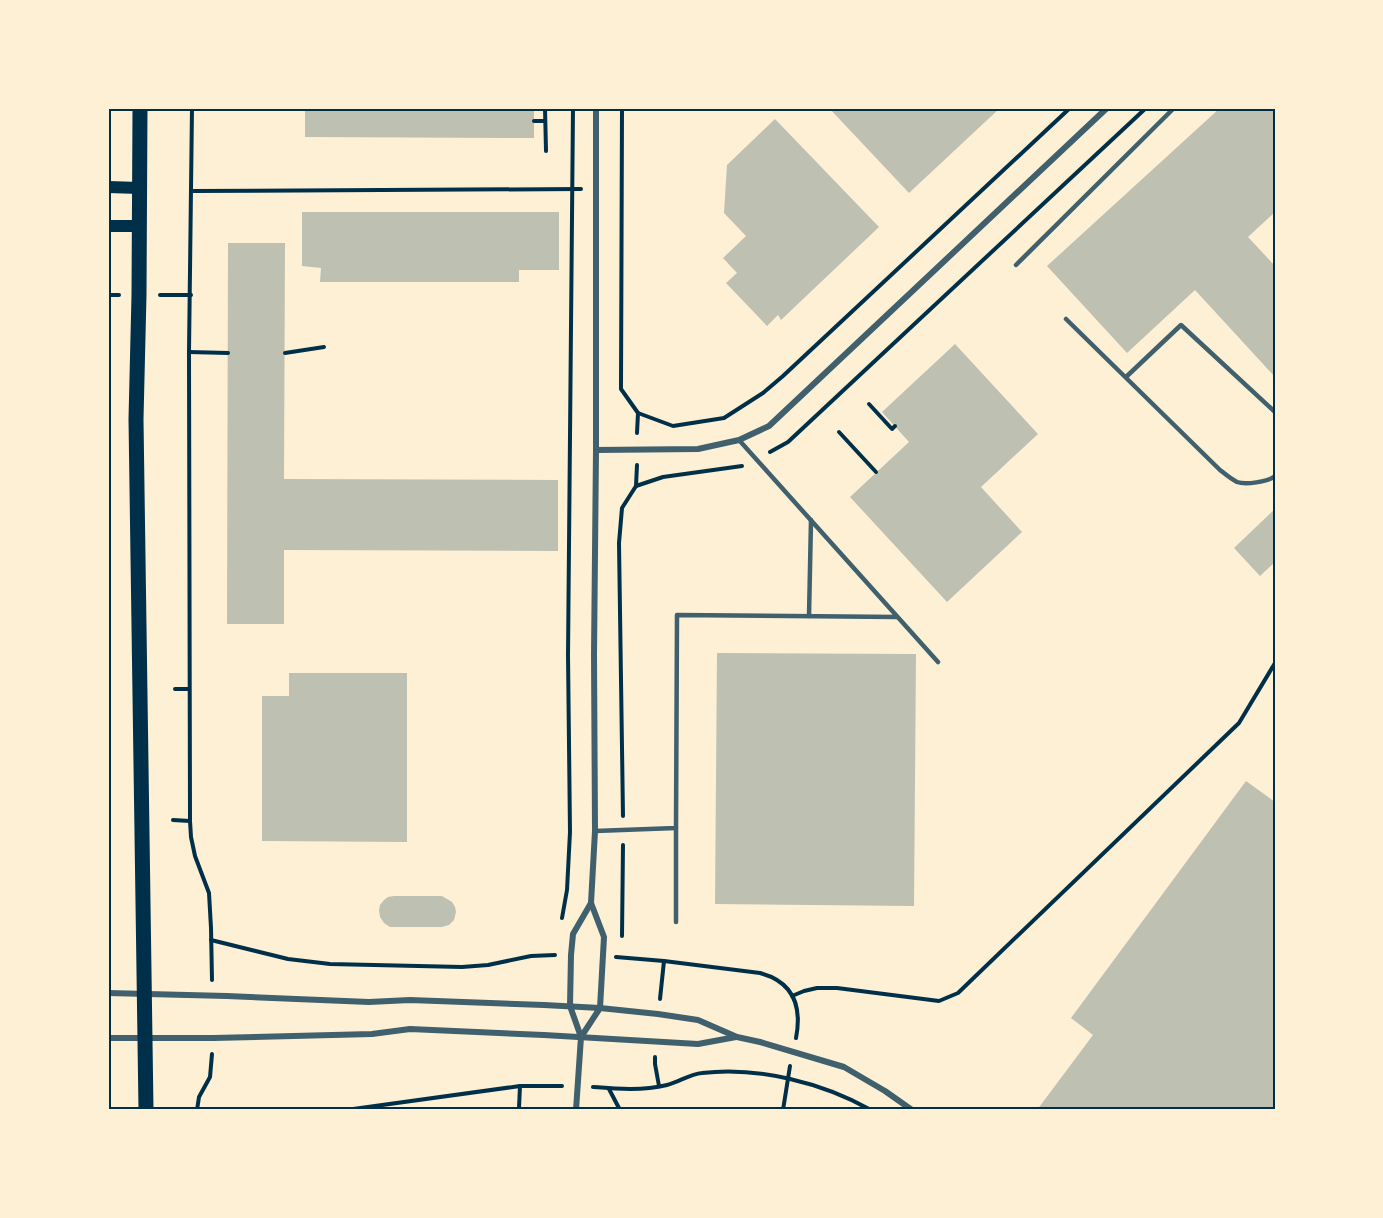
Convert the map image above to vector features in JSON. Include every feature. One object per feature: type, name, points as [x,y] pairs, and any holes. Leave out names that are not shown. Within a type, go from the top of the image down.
[{"type":"main road","points":[[140,108],[136,419],[146,1110]]},
{"type":"main road","points":[[108,187],[140,188]]},
{"type":"main road","points":[[108,226],[139,226]]},
{"type":"street","points":[[581,1037],[600,1008],[604,938],[591,903],[595,831],[596,108]]},
{"type":"street","points":[[596,450],[698,449],[739,440],[768,426],[1107,108]]},
{"type":"street","points":[[576,1110],[581,1037],[570,1006],[571,955],[573,934],[591,903]]},
{"type":"street","points":[[108,993],[570,1006],[698,1020],[737,1037],[844,1067],[912,1110]]},
{"type":"street","points":[[108,1038],[372,1034],[410,1029],[698,1044],[737,1037]]},
{"type":"lane","points":[[1016,265],[1174,108]]},
{"type":"lane","points":[[1066,319],[1220,470],[1238,482],[1259,482],[1275,476]]},
{"type":"lane","points":[[1126,377],[1181,325],[1275,412]]},
{"type":"lane","points":[[739,440],[938,662]]},
{"type":"lane","points":[[809,616],[811,519]]},
{"type":"lane","points":[[676,922],[677,615],[897,616]]},
{"type":"lane","points":[[595,831],[676,828]]},
{"type":"path","points":[[192,108],[189,352],[190,821],[195,856],[208,893],[211,940],[288,959],[330,964],[462,968],[556,954]]},
{"type":"path","points":[[545,108],[546,151]]},
{"type":"path","points":[[561,922],[567,890],[570,832],[568,655],[573,108]]},
{"type":"path","points":[[622,108],[621,389],[638,413],[673,426],[724,418],[763,393],[1070,108]]},
{"type":"path","points":[[534,121],[545,121]]},
{"type":"path","points":[[192,191],[596,190]]},
{"type":"path","points":[[285,353],[324,347]]},
{"type":"path","points":[[189,352],[228,352]]},
{"type":"path","points":[[869,404],[892,429],[895,426]]},
{"type":"path","points":[[638,413],[636,486],[622,508],[619,543],[623,830],[622,958],[760,973],[774,978],[792,996],[817,988],[837,988],[939,1001],[958,993],[1239,723],[1275,663]]},
{"type":"path","points":[[839,432],[876,472]]},
{"type":"path","points":[[175,688],[189,689]]},
{"type":"path","points":[[173,820],[190,821]]},
{"type":"path","points":[[197,1110],[199,1097],[210,1077],[213,1038]]},
{"type":"path","points":[[620,1110],[609,1089],[642,1090],[668,1084],[698,1073],[730,1071],[814,1085],[850,1098],[871,1110]]},
{"type":"path","points":[[346,1110],[520,1086],[517,1110]]},
{"type":"building","points":[[305,108],[534,108],[534,138],[305,137]]},
{"type":"building","points":[[829,108],[1000,108],[909,193]]},
{"type":"building","points":[[1220,108],[1275,108],[1275,212],[1248,237],[1275,266],[1275,377],[1195,290],[1127,353],[1047,266]]},
{"type":"building","points":[[775,119],[879,227],[781,320],[778,315],[767,326],[726,283],[737,273],[723,258],[746,236],[724,213],[727,165]]},
{"type":"building","points":[[302,212],[559,212],[559,270],[519,270],[519,282],[320,282],[321,268],[302,266]]},
{"type":"building","points":[[228,243],[285,243],[284,479],[558,480],[558,551],[284,550],[284,624],[227,624]]},
{"type":"building","points":[[955,344],[1038,434],[981,487],[1022,532],[947,602],[850,497],[909,442],[882,412]]},
{"type":"building","points":[[1275,509],[1275,562],[1260,576],[1234,548]]},
{"type":"building","points":[[717,653],[916,654],[914,906],[715,904]]},
{"type":"building","points":[[289,673],[407,673],[407,842],[262,841],[262,696],[289,696]]},
{"type":"building","points":[[1246,781],[1275,802],[1275,1110],[1037,1110],[1093,1035],[1071,1018]]},
{"type":"building","points":[[394,896],[442,896],[452,902],[455,907],[454,920],[442,927],[390,927],[380,917],[379,910],[384,900]]}]
